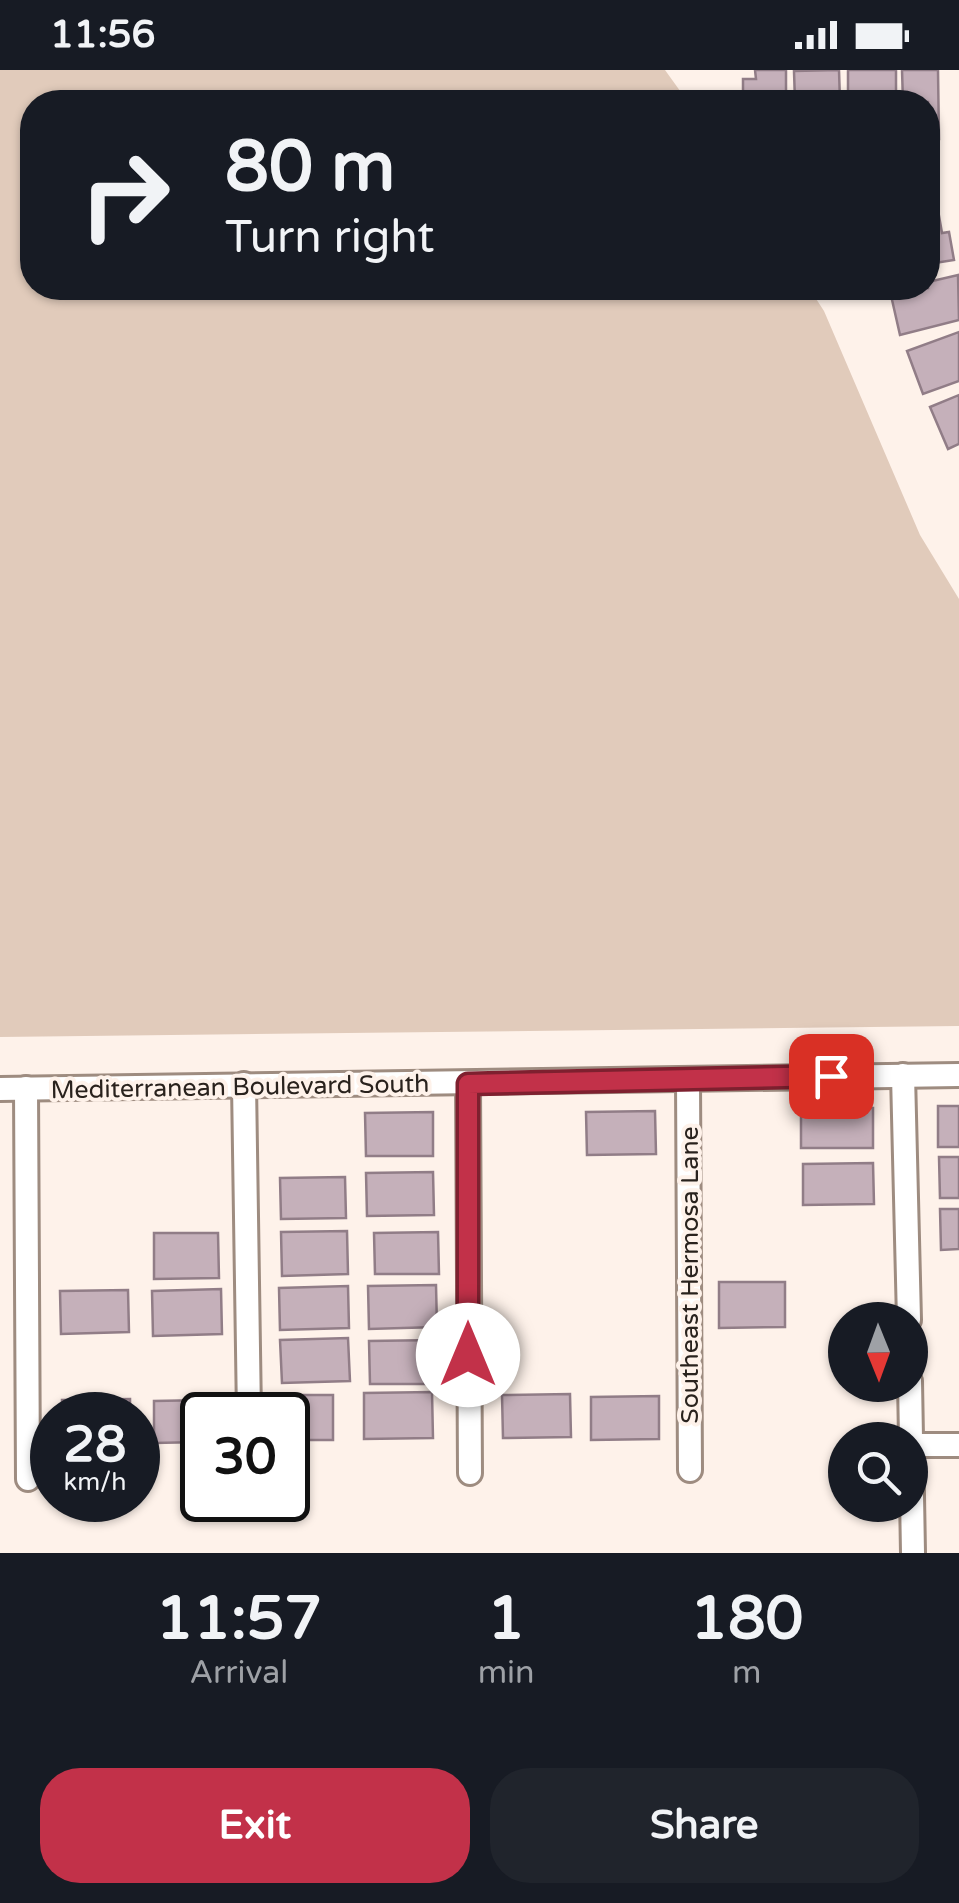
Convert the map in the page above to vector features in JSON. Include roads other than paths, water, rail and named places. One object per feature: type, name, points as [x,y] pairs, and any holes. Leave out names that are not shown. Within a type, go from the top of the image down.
[{"type":"street","points":[[903,1075],[908,1302]]},
{"type":"street","name":"Mediterranean Boulevard South","points":[[0,1088],[959,1075]]},
{"type":"street","name":"Southeast Hermosa Lane","points":[[688,1079],[690,1470]]},
{"type":"street","points":[[244,1084],[249,1392]]},
{"type":"street","points":[[468,1084],[470,1473]]},
{"type":"street","points":[[26,1088],[28,1479]]},
{"type":"street","points":[[928,1445],[959,1445]]},
{"type":"street","points":[[913,1522],[913,1553]]}]
